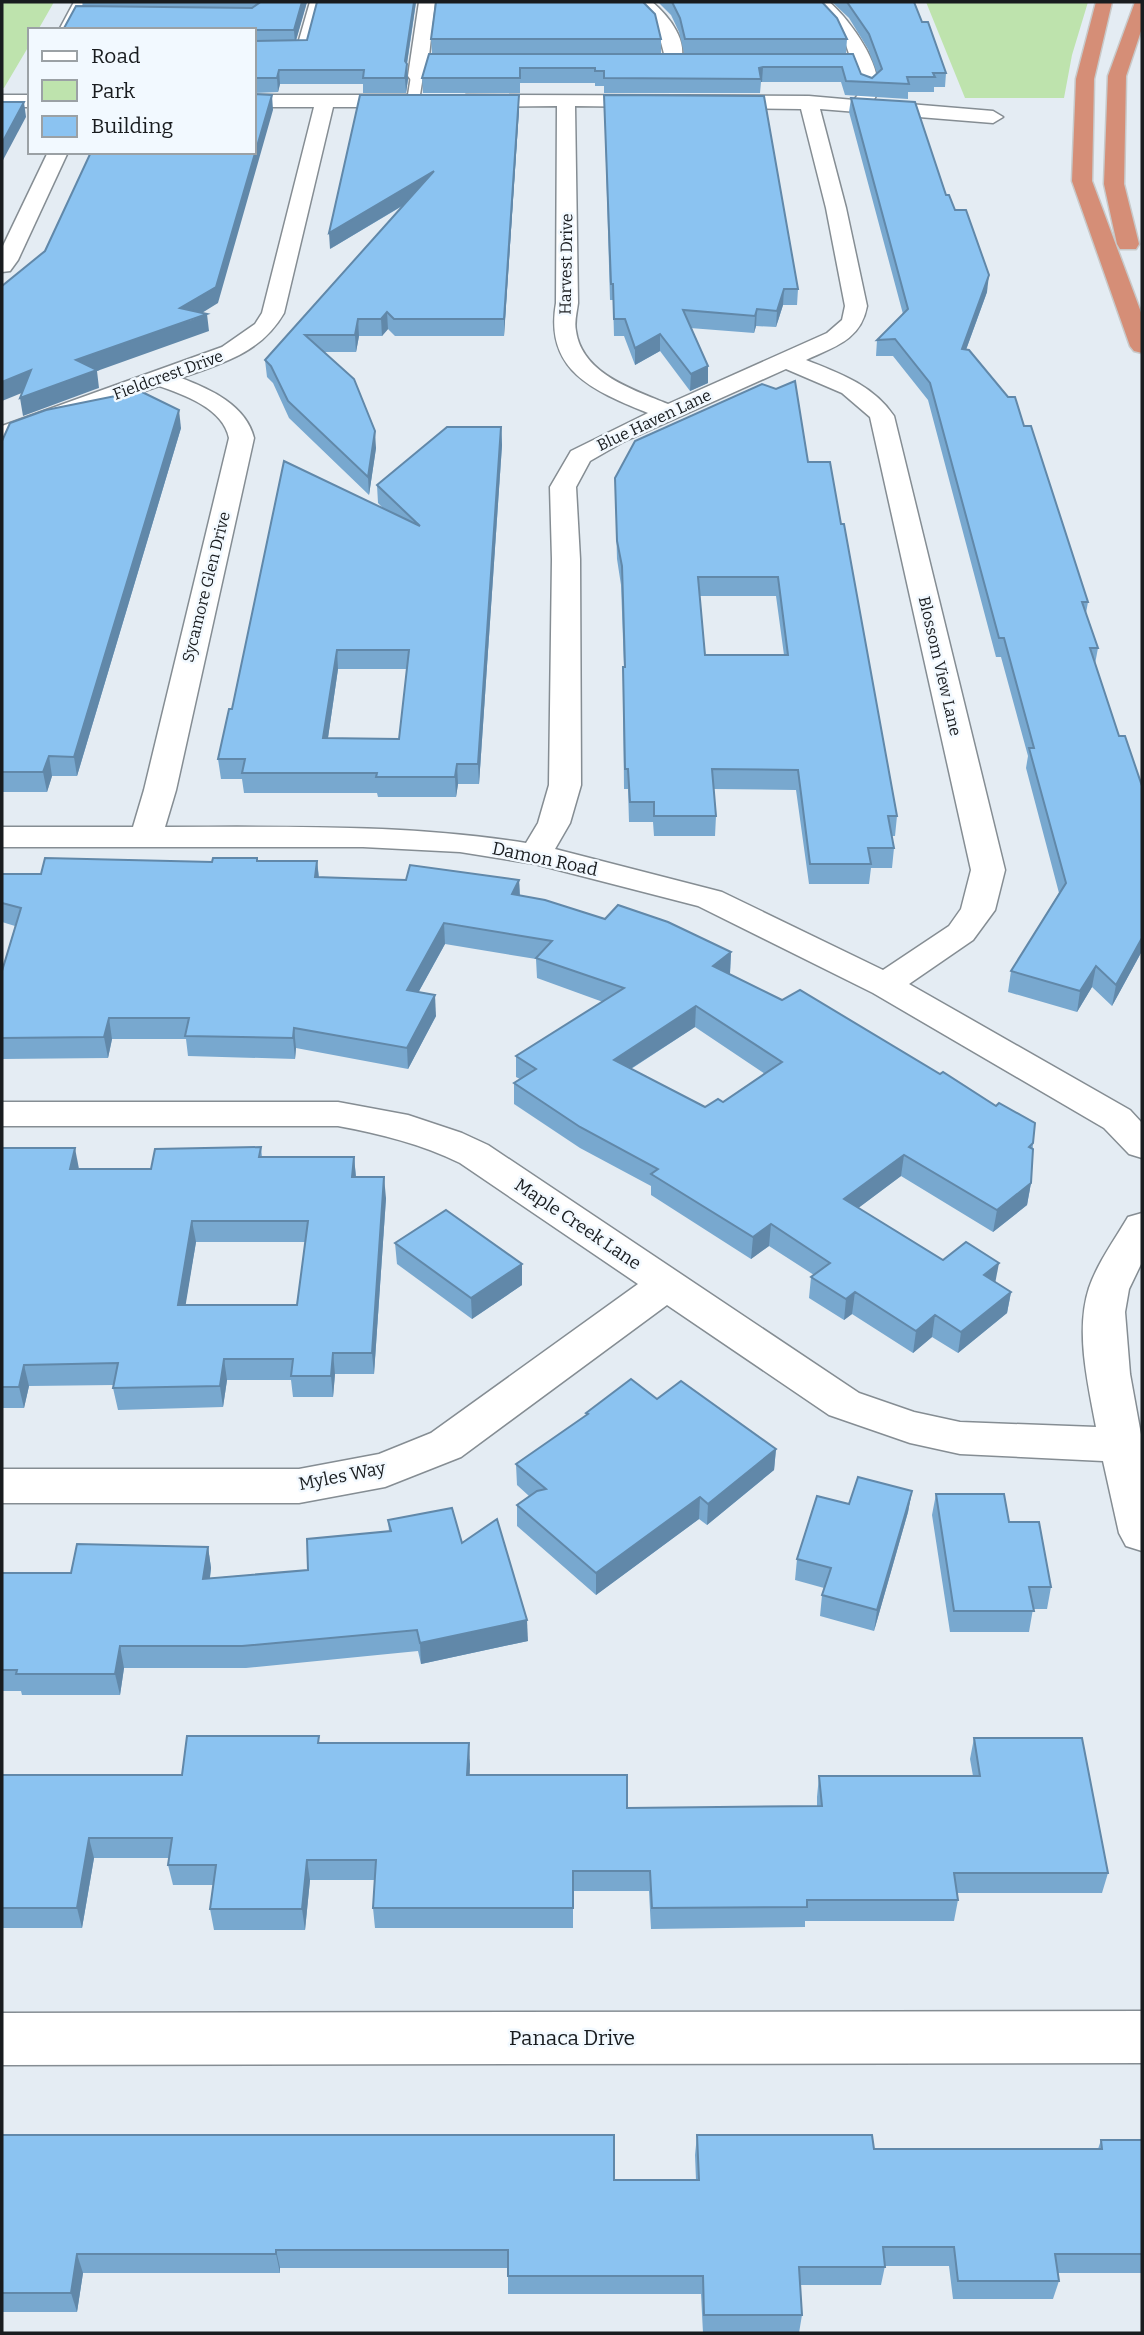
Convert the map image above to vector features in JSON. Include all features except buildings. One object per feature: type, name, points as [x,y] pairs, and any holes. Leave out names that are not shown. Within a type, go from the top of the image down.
[{"type":"highway","points":[[1104,2],[1085,79],[1083,181],[1142,346]]},
{"type":"highway","points":[[1138,276],[1114,184],[1113,152],[1117,76],[1142,4]]},
{"type":"street","points":[[427,2],[418,68],[490,61]]},
{"type":"street","points":[[642,2],[656,12],[669,29],[673,61]]},
{"type":"street","points":[[819,2],[849,30],[856,43],[855,61],[869,93],[860,104]]},
{"type":"street","points":[[2,101],[28,101]]},
{"type":"street","points":[[256,101],[809,102],[860,104],[993,117]]},
{"type":"street","name":"Fieldcrest Drive","points":[[2,434],[230,352],[264,328],[273,313],[325,101]]},
{"type":"street","name":"Harvest Drive","points":[[566,101],[567,303],[564,331],[575,358],[593,376],[610,387],[668,412]]},
{"type":"street","name":"Blue Haven Lane","points":[[536,854],[554,823],[565,785],[566,559],[563,487],[580,456],[668,412],[835,338],[853,322],[856,306],[836,208],[809,102]]},
{"type":"street","points":[[2,265],[7,260],[57,154]]},
{"type":"street","name":"Blossom View Lane","points":[[785,360],[842,382],[874,406],[882,416],[988,870],[978,910],[961,933],[885,985]]},
{"type":"street","name":"Sycamore Glen Drive","points":[[146,837],[160,790],[240,450],[241,434],[225,410],[199,394],[161,378]]},
{"type":"street","name":"Damon Road","points":[[2,837],[363,837],[460,842],[536,854],[710,899],[885,985],[1117,1119],[1142,1145]]},
{"type":"street","name":"Maple Creek Lane","points":[[2,1114],[338,1114],[396,1124],[449,1142],[474,1154],[845,1404],[910,1427],[960,1438],[1122,1445]]},
{"type":"street","points":[[1142,1227],[1108,1290],[1104,1331],[1122,1445],[1142,1533]]},
{"type":"street","name":"Myles Way","points":[[2,1486],[299,1486],[385,1470],[446,1445],[667,1284]]},
{"type":"street","name":"Panaca Drive","points":[[2,2039],[1142,2037]]},
{"type":"lane","points":[[66,28],[78,15],[79,2]]},
{"type":"lane","points":[[256,50],[302,50],[315,2]]},
{"type":"lane","points":[[418,68],[427,101]]},
{"type":"green space","points":[[2,2],[54,2],[39,28],[28,28],[28,47],[2,88]]},
{"type":"green space","points":[[926,2],[1088,2],[1072,55],[1064,98],[965,98]]}]
